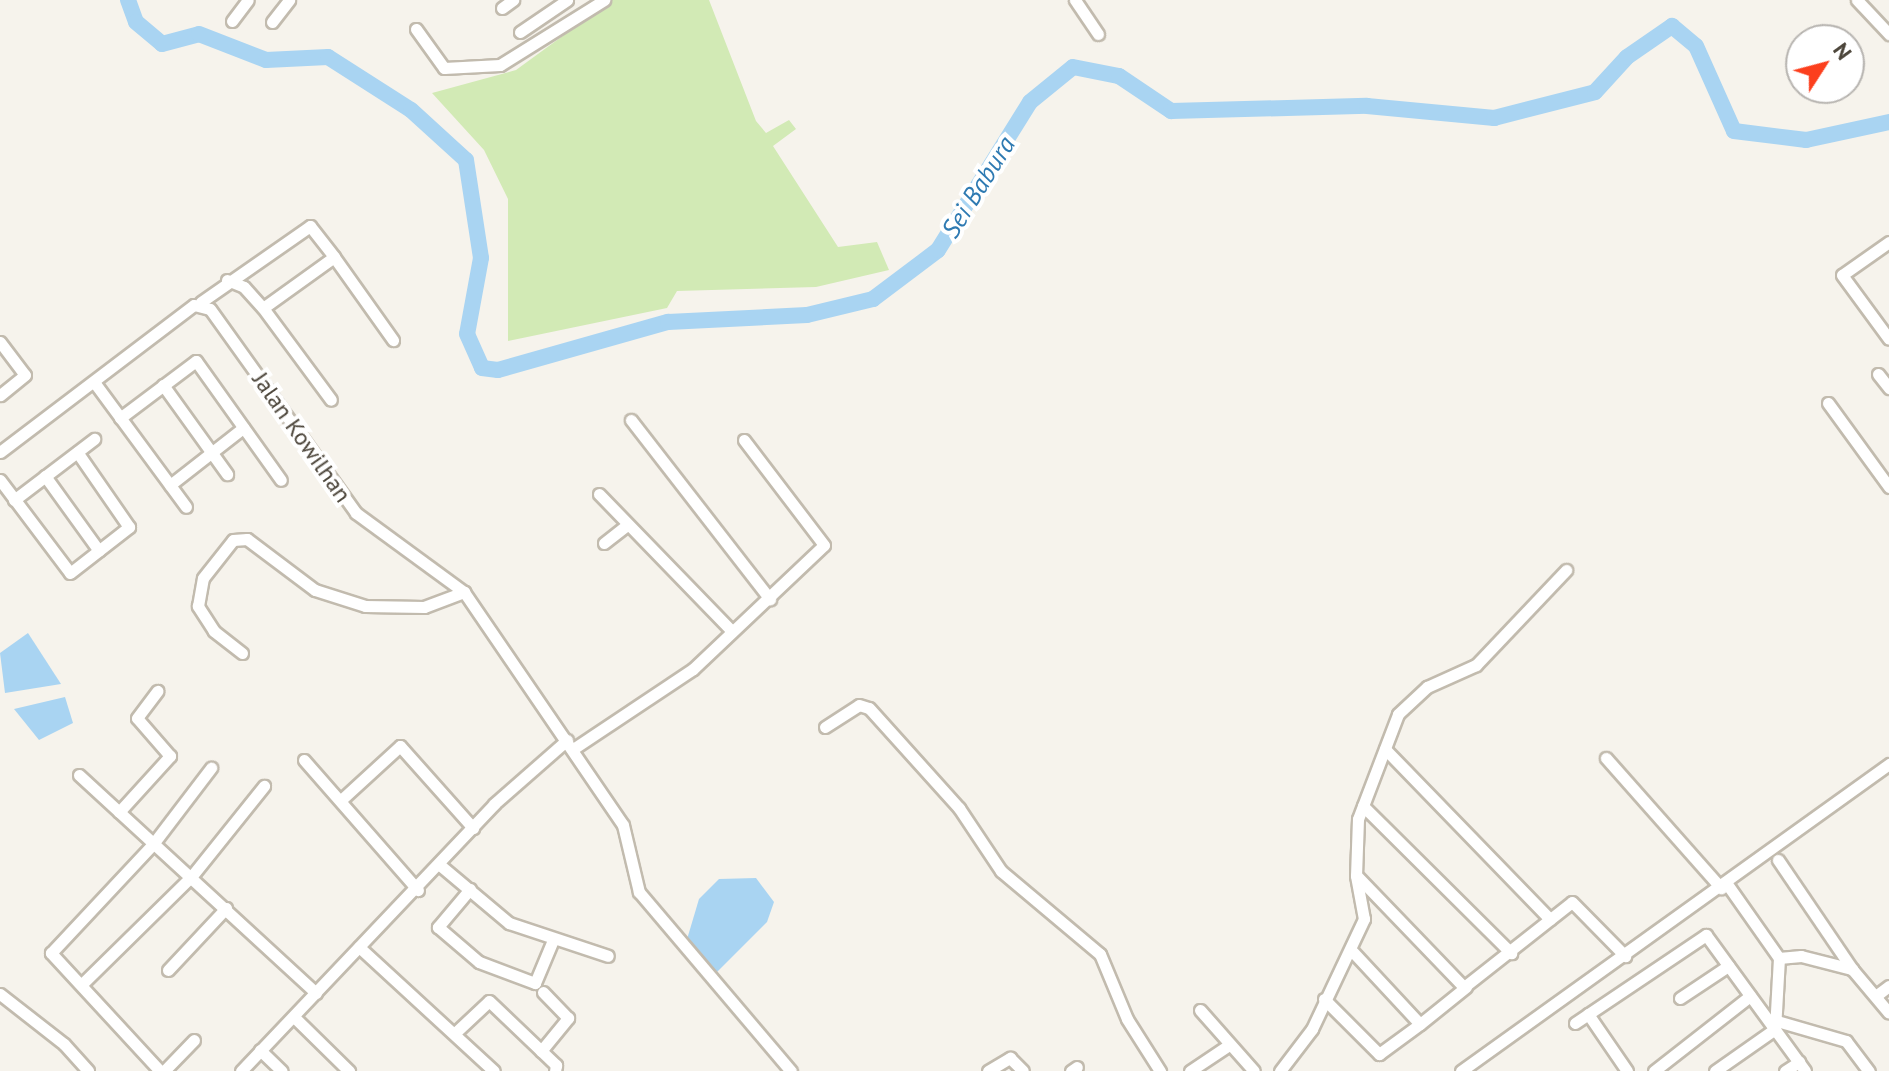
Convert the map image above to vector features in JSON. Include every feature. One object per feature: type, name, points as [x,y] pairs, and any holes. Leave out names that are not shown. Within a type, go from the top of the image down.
[{"type":"street","points":[[232,21],[248,0]]},
{"type":"street","points":[[272,22],[289,0]]},
{"type":"street","points":[[502,8],[513,0]]},
{"type":"street","points":[[520,32],[567,0]]},
{"type":"street","points":[[416,29],[444,68],[500,65],[604,0]]},
{"type":"street","points":[[1075,0],[1098,34]]},
{"type":"street","points":[[1857,0],[1889,34]]},
{"type":"street","points":[[0,452],[227,280],[306,226],[334,257],[393,340]]},
{"type":"street","points":[[1889,244],[1842,275],[1889,339]]},
{"type":"street","points":[[263,308],[334,257]]},
{"type":"street","points":[[227,280],[244,287],[263,308],[331,400]]},
{"type":"street","name":"Jalan Kowilhan","points":[[201,302],[222,323],[356,513],[464,592],[626,831],[639,892],[791,1071]]},
{"type":"street","points":[[0,342],[25,375],[0,395]]},
{"type":"street","points":[[120,418],[196,361],[281,480]]},
{"type":"street","points":[[1878,374],[1889,388]]},
{"type":"street","points":[[94,382],[186,507]]},
{"type":"street","points":[[163,385],[227,474]]},
{"type":"street","points":[[1828,403],[1889,487]]},
{"type":"street","points":[[631,420],[770,599]]},
{"type":"street","points":[[170,485],[243,428]]},
{"type":"street","points":[[14,500],[94,439]]},
{"type":"street","points":[[241,1071],[441,866],[473,828],[570,745],[693,669],[730,629],[770,599],[824,542],[744,440]]},
{"type":"street","points":[[0,480],[65,572],[129,527],[129,521],[77,452]]},
{"type":"street","points":[[45,476],[99,551]]},
{"type":"street","points":[[599,494],[730,629]]},
{"type":"street","points":[[604,543],[627,525]]},
{"type":"street","points":[[242,653],[214,631],[198,606],[203,578],[233,540],[247,539],[305,585],[365,606],[424,607],[464,592]]},
{"type":"street","points":[[1280,1071],[1312,1029],[1324,999],[1353,952],[1364,919],[1356,876],[1363,806],[1407,702],[1476,665],[1566,570]]},
{"type":"street","points":[[119,812],[170,756],[169,747],[137,719],[157,691]]},
{"type":"street","points":[[825,727],[859,705],[869,708],[959,808],[991,861],[1100,954],[1127,1019],[1160,1071]]},
{"type":"street","points":[[341,800],[405,747],[473,828]]},
{"type":"street","points":[[1385,749],[1550,919]]},
{"type":"street","points":[[1606,758],[1724,886],[1779,958],[1776,1025]]},
{"type":"street","points":[[304,760],[418,890]]},
{"type":"street","points":[[1461,1071],[1724,886],[1889,764]]},
{"type":"street","points":[[194,1040],[162,1071],[83,983],[51,953],[153,844],[211,768]]},
{"type":"street","points":[[79,775],[316,993]]},
{"type":"street","points":[[83,983],[191,877],[264,786]]},
{"type":"street","points":[[1363,806],[1511,953]]},
{"type":"street","points":[[1778,860],[1852,969],[1877,995],[1889,1013]]},
{"type":"street","points":[[441,866],[509,923],[608,956]]},
{"type":"street","points":[[1356,876],[1466,987]]},
{"type":"street","points":[[470,889],[438,927],[479,962],[535,983],[553,940]]},
{"type":"street","points":[[1324,999],[1379,1054],[1511,953],[1550,919],[1577,902],[1625,956]]},
{"type":"street","points":[[168,970],[226,908]]},
{"type":"street","points":[[1575,1023],[1701,935],[1776,1025],[1802,1066],[1785,1071]]},
{"type":"street","points":[[359,947],[456,1032],[494,1071]]},
{"type":"street","points":[[1353,952],[1420,1024]]},
{"type":"street","points":[[1779,958],[1801,956],[1852,969]]},
{"type":"street","points":[[1680,998],[1728,966]]},
{"type":"street","points":[[1877,995],[1889,986]]},
{"type":"street","points":[[541,1051],[568,1018],[543,992]]},
{"type":"street","points":[[0,994],[64,1044],[88,1071]]},
{"type":"street","points":[[1654,1071],[1750,996]]},
{"type":"street","points":[[456,1032],[489,1001],[541,1051],[555,1071]]},
{"type":"street","points":[[1200,1010],[1254,1071]]},
{"type":"street","points":[[1588,1014],[1627,1071]]},
{"type":"street","points":[[295,1018],[349,1071]]},
{"type":"street","points":[[1776,1025],[1838,1043],[1846,1041],[1869,1071]]},
{"type":"street","points":[[1715,1071],[1776,1025]]},
{"type":"street","points":[[1838,1043],[1860,1071]]},
{"type":"street","points":[[1190,1071],[1229,1045]]},
{"type":"street","points":[[260,1050],[282,1071]]},
{"type":"street","points":[[988,1071],[1010,1058],[1023,1071]]},
{"type":"green space","points":[[612,0],[709,0],[756,121],[766,133],[789,120],[796,129],[773,146],[838,247],[877,242],[889,270],[816,287],[677,291],[667,308],[508,341],[508,199],[484,150],[432,93],[516,70]]},
{"type":"water","points":[[28,633],[61,684],[5,693],[0,653]]},
{"type":"water","points":[[65,697],[73,723],[39,740],[14,709]]},
{"type":"water","points":[[756,878],[774,902],[767,922],[714,975],[685,946],[699,899],[719,879]]},
{"type":"waterway","name":"Sei Babura","points":[[128,0],[136,22],[162,44],[199,34],[266,60],[328,57],[411,110],[466,160],[481,258],[467,334],[482,368],[498,370],[668,322],[807,315],[873,299],[938,250],[1030,102],[1073,67],[1119,76],[1171,111],[1367,106],[1494,118],[1595,92],[1627,57],[1672,26],[1696,46],[1734,131],[1806,140],[1889,122]]}]
